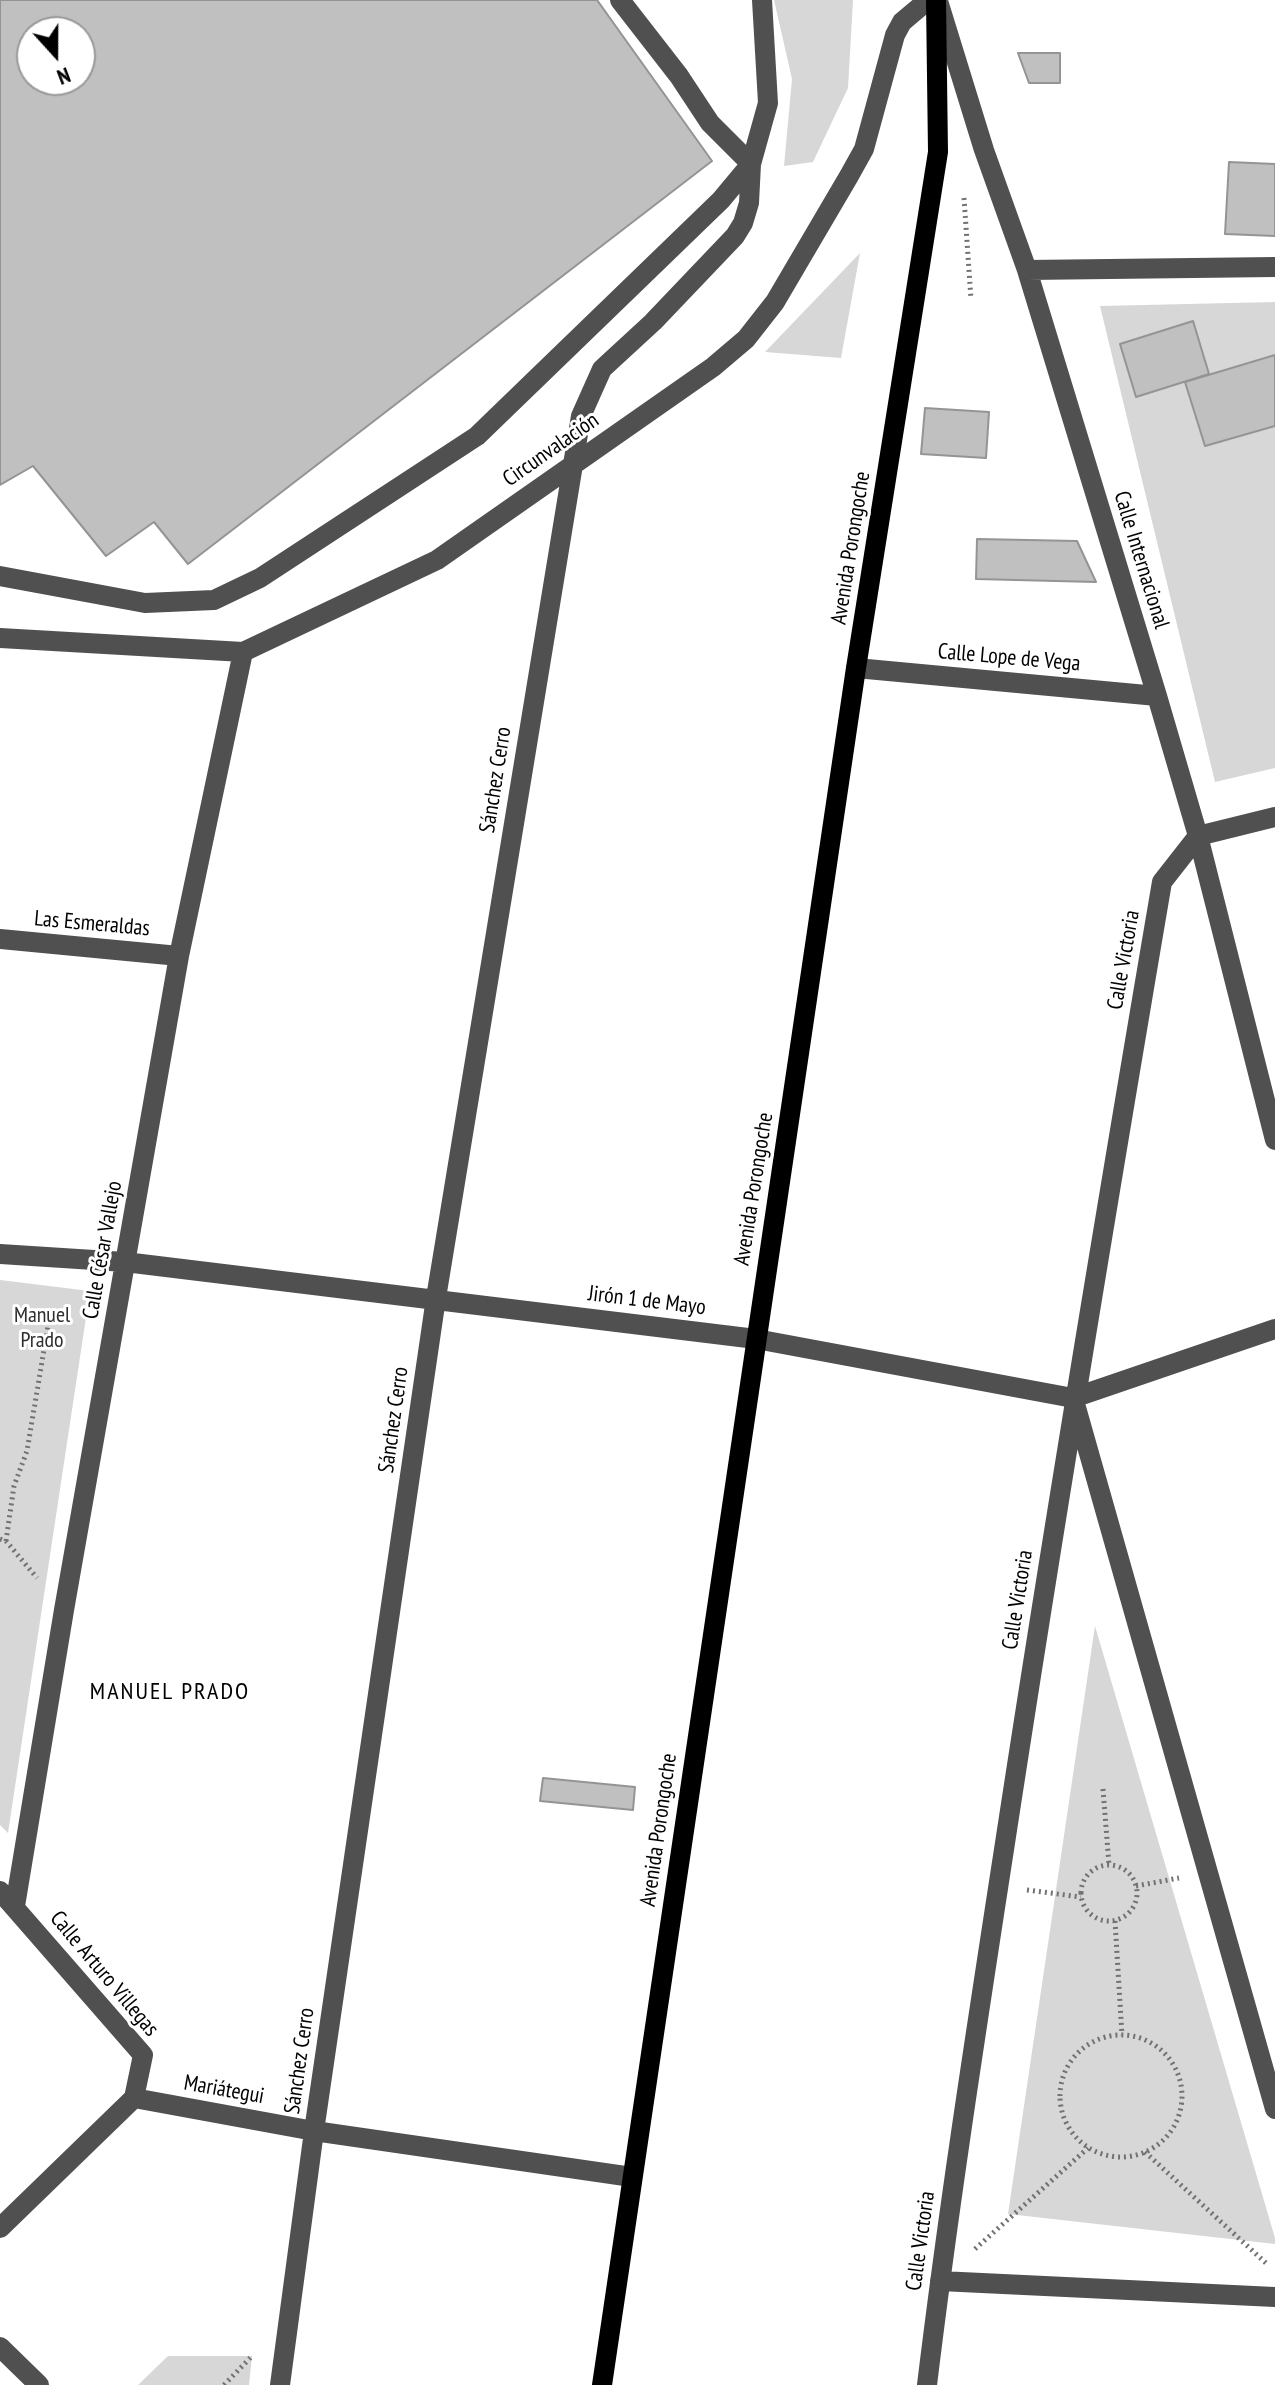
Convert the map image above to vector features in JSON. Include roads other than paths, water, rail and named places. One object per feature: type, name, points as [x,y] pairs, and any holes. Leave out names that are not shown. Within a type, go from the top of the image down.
[{"type":"main road","name":"Avenida Porongoche","points":[[602,2385],[856,668],[938,152],[937,0]]},
{"type":"street","points":[[620,0],[679,76],[710,123],[751,164]]},
{"type":"street","points":[[0,576],[145,603],[214,600],[260,578],[477,436],[721,200],[751,164],[768,103],[762,0]]},
{"type":"street","name":"Circunvalación","points":[[0,638],[243,652],[437,560],[713,367],[746,339],[775,302],[864,149],[895,35],[902,22],[928,0]]},
{"type":"street","name":"Calle Internacional","points":[[937,0],[984,150],[1027,270],[1157,696],[1198,836],[1275,1140]]},
{"type":"street","name":"Sánchez Cerro","points":[[280,2385],[314,2131],[436,1298],[581,416],[602,369],[653,322],[735,236],[749,203],[751,164]]},
{"type":"street","points":[[1027,270],[1275,267]]},
{"type":"street","name":"Calle César Vallejo","points":[[15,1906],[179,956],[243,652]]},
{"type":"street","name":"Calle Lope de Vega","points":[[856,668],[1157,696]]},
{"type":"street","points":[[1198,836],[1275,817]]},
{"type":"street","name":"Calle Victoria","points":[[927,2385],[998,1886],[1073,1398],[1162,882],[1198,836]]},
{"type":"street","name":"Las Esmeraldas","points":[[0,939],[179,956]]},
{"type":"street","name":"Jirón 1 de Mayo","points":[[0,1254],[125,1262],[756,1339],[1073,1398],[1275,1329]]},
{"type":"street","points":[[1073,1398],[1275,2109]]},
{"type":"street","name":"Calle Arturo Villegas","points":[[0,1891],[143,2055],[134,2098]]},
{"type":"street","points":[[0,2228],[134,2098]]},
{"type":"street","name":"Mariátegui","points":[[134,2098],[314,2131],[632,2177]]},
{"type":"street","points":[[940,2281],[1275,2297]]},
{"type":"street","points":[[0,2347],[39,2385]]},
{"type":"district","name":"MANUEL PRADO","points":[[170,1692]]},
{"type":"park label","name":"Manuel Prado","points":[[42,1328]]}]
